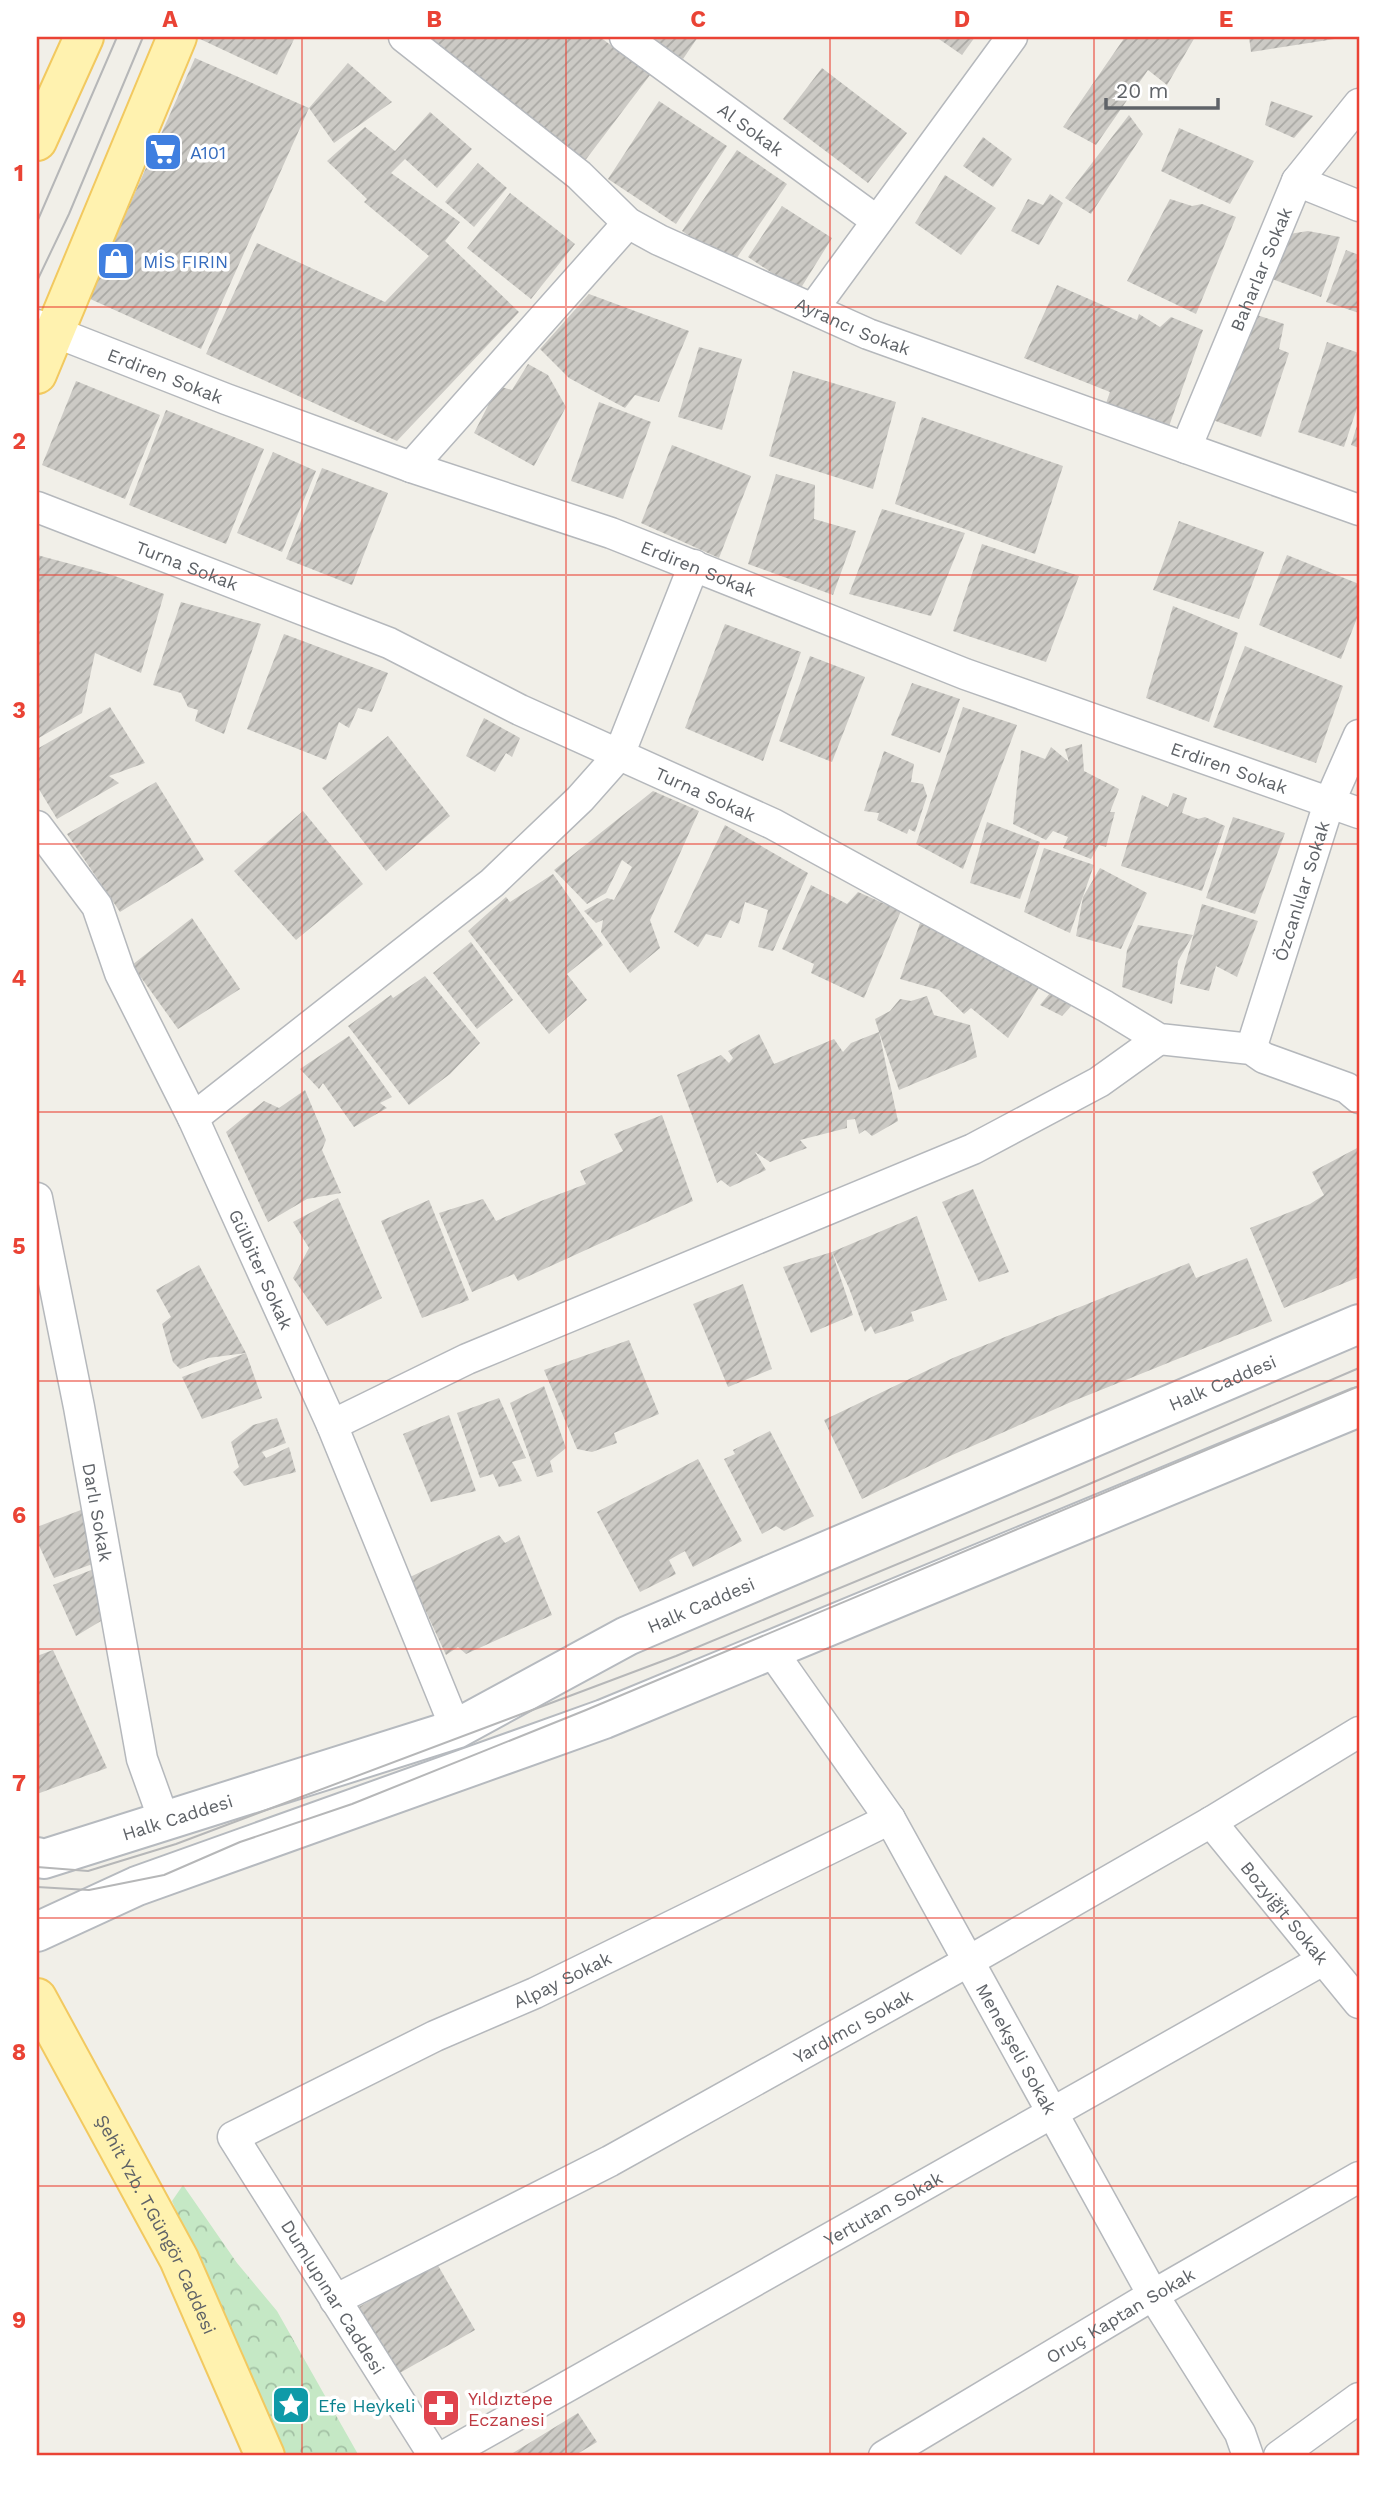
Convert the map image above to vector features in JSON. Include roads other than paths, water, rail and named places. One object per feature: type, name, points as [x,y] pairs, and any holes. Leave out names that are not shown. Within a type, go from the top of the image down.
[{"type":"main road","points":[[37,141],[84,37]]},
{"type":"main road","points":[[37,374],[46,328],[177,37]]},
{"type":"main road","name":"Halk Caddesi","points":[[37,1857],[44,1859],[165,1823],[456,1729],[627,1636],[1359,1324]]},
{"type":"main road","points":[[37,1932],[136,1886],[604,1719],[1359,1407]]},
{"type":"main road","name":"Şehit Yzb. T.Güngör Caddesi","points":[[37,1998],[179,2259],[265,2456]]},
{"type":"street","name":"Ayrancı Sokak","points":[[404,37],[579,175],[628,223],[659,240],[868,334],[1359,510]]},
{"type":"street","name":"Al Sokak","points":[[625,37],[877,220]]},
{"type":"street","points":[[813,309],[1012,37]]},
{"type":"street","name":"Baharlar Sokak","points":[[1186,448],[1297,181],[1359,104]]},
{"type":"street","points":[[1297,181],[1359,206]]},
{"type":"street","points":[[411,467],[628,223]]},
{"type":"street","name":"Erdiren Sokak","points":[[46,328],[226,399],[411,467],[611,533],[965,674],[1359,813]]},
{"type":"street","name":"Turna Sokak","points":[[37,507],[389,643],[520,710],[773,824],[1105,1006],[1158,1039],[1251,1049],[1264,1058],[1347,1088],[1359,1098]]},
{"type":"street","points":[[193,1118],[492,883],[580,799],[620,755],[694,565]]},
{"type":"street","name":"Özcanlılar Sokak","points":[[1251,1049],[1329,803],[1359,735]]},
{"type":"street","name":"Gülbiter Sokak","points":[[37,826],[97,906],[120,973],[193,1118],[332,1425],[456,1729]]},
{"type":"street","points":[[332,1425],[467,1359],[973,1149],[1099,1082],[1158,1039]]},
{"type":"street","name":"Darlı Sokak","points":[[37,1198],[81,1420],[142,1759],[165,1823]]},
{"type":"street","name":"Menekşeli Sokak","points":[[771,1650],[890,1819],[1153,2295],[1240,2433],[1248,2456]]},
{"type":"street","name":"Yardımcı Sokak","points":[[335,2300],[610,2161],[969,1961],[1211,1822],[1359,1732]]},
{"type":"street","name":"Alpay Sokak","points":[[233,2137],[435,2036],[536,1993],[890,1819]]},
{"type":"street","name":"Bozyiğit Sokak","points":[[1211,1822],[1359,2003]]},
{"type":"street","name":"Yertutan Sokak","points":[[444,2456],[1323,1960]]},
{"type":"street","name":"Dumlupınar Caddesi","points":[[233,2137],[434,2456]]},
{"type":"street","name":"Oruç Kaptan Sokak","points":[[884,2456],[1153,2295],[1359,2177]]},
{"type":"street","points":[[1279,2456],[1359,2398]]},
{"type":"tram line","points":[[37,222],[117,37]]},
{"type":"tram line","points":[[37,281],[69,214],[143,37]]},
{"type":"tram line","points":[[37,1867],[88,1871],[176,1844],[676,1656],[1059,1497],[1359,1368]]},
{"type":"tram line","points":[[37,1887],[89,1890],[164,1875],[240,1842],[352,1804],[586,1710],[1359,1386]]},
{"type":"place","name":"A101","points":[[163,152]]},
{"type":"place","name":"MİS FIRIN","points":[[116,261]]},
{"type":"place","name":"Efe Heykeli","points":[[291,2405]]},
{"type":"place","name":"Yıldıztepe Eczanesi","points":[[441,2408]]}]
